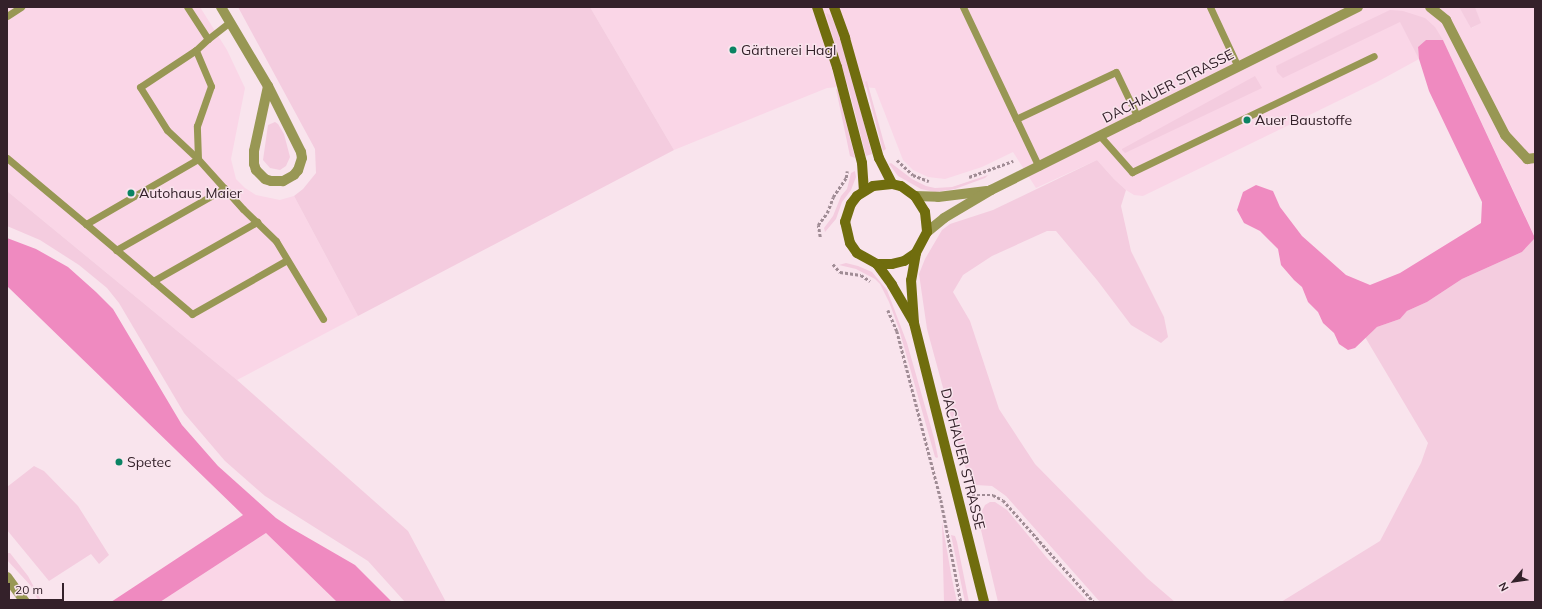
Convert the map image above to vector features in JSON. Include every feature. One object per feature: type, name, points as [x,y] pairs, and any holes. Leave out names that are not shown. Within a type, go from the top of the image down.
[{"type":"street","points":[[221,7],[268,86],[301,152],[302,158],[298,170],[294,175],[283,181],[271,181],[265,178],[256,170],[254,164],[254,151],[268,86]]},
{"type":"street","points":[[817,7],[837,67],[862,163],[864,190],[882,184],[892,184],[879,158],[846,38],[834,7]]},
{"type":"street","name":"DACHAUER STRASSE","points":[[984,602],[914,323],[911,280],[916,253],[927,232],[944,218],[991,190],[1101,137],[1358,7]]},
{"type":"street","points":[[1430,7],[1446,20],[1505,135],[1527,159],[1535,158]]},
{"type":"street","name":"DACHAUER STRASSE","points":[[892,184],[901,186],[915,196],[925,212],[927,232]]},
{"type":"street","name":"DACHAUER STRASSE","points":[[864,190],[851,204],[847,212],[845,222],[846,233],[857,253],[877,264],[892,285],[914,323]]},
{"type":"street","name":"DACHAUER STRASSE","points":[[915,196],[938,197],[991,190]]},
{"type":"street","points":[[877,264],[892,264],[904,261],[916,253]]},
{"type":"street","points":[[7,577],[26,602]]},
{"type":"lane","points":[[7,16],[21,7]]},
{"type":"lane","points":[[187,7],[208,39]]},
{"type":"lane","points":[[962,7],[1039,167]]},
{"type":"lane","points":[[1210,7],[1238,67]]},
{"type":"lane","points":[[230,22],[196,50],[140,87],[167,130],[198,159],[276,241],[323,319]]},
{"type":"lane","points":[[196,50],[212,86],[197,126],[198,159]]},
{"type":"lane","points":[[1101,137],[1132,172],[1374,56]]},
{"type":"lane","points":[[1016,119],[1116,72],[1138,118]]},
{"type":"lane","points":[[7,158],[192,314],[287,260]]},
{"type":"lane","points":[[86,224],[198,159]]},
{"type":"lane","points":[[116,250],[225,188]]},
{"type":"lane","points":[[153,281],[257,222]]},
{"type":"path","points":[[820,237],[818,225],[824,220],[833,197],[846,178],[848,166]]},
{"type":"path","points":[[833,264],[840,272],[860,275],[874,284]]},
{"type":"path","points":[[887,307],[897,332],[942,500],[961,602]]},
{"type":"path","points":[[957,495],[993,495],[1003,500],[1094,602]]},
{"type":"shaded area","name":"Autohaus Maier","points":[[7,7],[200,7],[227,50],[245,88],[231,159],[236,179],[245,188],[256,195],[280,200],[294,196],[358,316],[237,380],[7,191]]},
{"type":"shaded area","points":[[238,7],[590,7],[674,150],[358,316],[294,196],[303,189],[316,173],[315,149]]},
{"type":"shaded area","points":[[590,7],[1459,7],[1472,28],[1480,23],[1475,7],[1535,7],[1535,237],[1443,40],[1418,47],[1419,59],[1377,82],[1143,196],[1134,195],[1126,190],[1097,160],[1036,188],[1013,152],[982,167],[945,179],[928,177],[913,170],[903,160],[875,88],[848,86],[827,88],[674,150]]},
{"type":"shaded area","points":[[1459,7],[1475,7],[1481,23],[1471,28]]},
{"type":"shaded area","points":[[1390,10],[1403,11],[1425,18],[1435,27],[1443,40],[1426,40],[1418,47],[1419,59],[1400,22],[1283,78],[1277,72],[1276,66]]},
{"type":"shaded area","points":[[826,13],[830,15],[836,25],[846,55],[872,154],[866,156],[848,86]]},
{"type":"shaded area","points":[[1426,40],[1443,40],[1535,238],[1522,252],[1462,279],[1427,302],[1407,311],[1400,319],[1377,327],[1355,348],[1348,350],[1339,344],[1334,333],[1323,323],[1318,312],[1308,302],[1302,287],[1281,265],[1278,249],[1260,231],[1244,223],[1237,210],[1243,192],[1256,185],[1273,191],[1280,207],[1302,236],[1346,275],[1370,285],[1400,273],[1481,223],[1482,202],[1429,91],[1419,59],[1418,47]]},
{"type":"shaded area","points":[[1255,76],[1262,88],[1125,153],[1122,150],[1122,149]]},
{"type":"shaded area","points":[[867,81],[886,149],[883,151],[865,82]]},
{"type":"shaded area","points":[[836,89],[838,90],[855,158],[850,156]]},
{"type":"shaded area","points":[[275,122],[284,134],[290,157],[286,166],[280,170],[270,168],[263,160],[268,125]]},
{"type":"shaded area","points":[[1097,160],[1126,190],[1121,206],[1131,251],[1164,317],[1168,337],[1161,343],[1131,325],[1097,280],[1056,231],[1047,231],[992,256],[963,275],[953,292],[970,321],[999,409],[1035,464],[1147,578],[1175,602],[1100,602],[1006,496],[992,486],[976,485],[966,469],[961,454],[927,329],[919,274],[925,259],[942,230],[950,224],[993,210]]},
{"type":"shaded area","points":[[891,163],[912,179],[926,186],[935,188],[952,187],[988,175],[985,178],[955,189],[935,192],[921,189],[898,176],[889,164]]},
{"type":"shaded area","points":[[855,171],[856,177],[851,190],[842,202],[836,219],[825,232],[824,228],[833,216],[841,196],[847,189],[851,173]]},
{"type":"shaded area","points":[[7,191],[237,380],[408,531],[446,602],[405,602],[368,561],[265,496],[225,461],[184,413],[119,303],[107,288],[79,265],[40,240],[7,226]]},
{"type":"shaded area","points":[[7,238],[36,249],[68,267],[96,292],[113,309],[182,425],[218,466],[276,518],[355,565],[392,602],[337,602],[266,533],[160,602],[111,602],[243,515],[7,286]]},
{"type":"shaded area","points":[[1535,238],[1535,602],[1281,602],[1380,541],[1421,463],[1428,443],[1365,337],[1377,327],[1400,319],[1407,311],[1427,302],[1462,279],[1522,252]]},
{"type":"shaded area","points":[[846,263],[872,272],[887,290],[907,343],[934,438],[937,458],[935,457],[899,329],[889,302],[880,284],[875,279],[856,269],[839,265]]},
{"type":"shaded area","points":[[34,466],[44,471],[78,506],[109,555],[99,564],[91,554],[49,581],[7,530],[7,487]]},
{"type":"shaded area","points":[[990,502],[995,502],[1007,510],[1047,558],[1088,602],[998,602],[981,530],[982,511],[985,505]]},
{"type":"shaded area","points":[[942,522],[952,579],[957,602],[944,602]]},
{"type":"shaded area","points":[[266,533],[337,602],[160,602]]},
{"type":"shaded area","points":[[951,535],[955,536],[957,542],[969,602],[965,602]]},
{"type":"shaded area","points":[[7,553],[10,553],[28,576],[42,602],[39,602],[31,586],[7,560]]},
{"type":"place","name":"Gärtnerei Hagl","points":[[733,50]]},
{"type":"place","name":"Auer Baustoffe","points":[[1247,120]]},
{"type":"place","name":"Autohaus Maier","points":[[131,193]]},
{"type":"place","name":"Spetec","points":[[119,462]]}]
